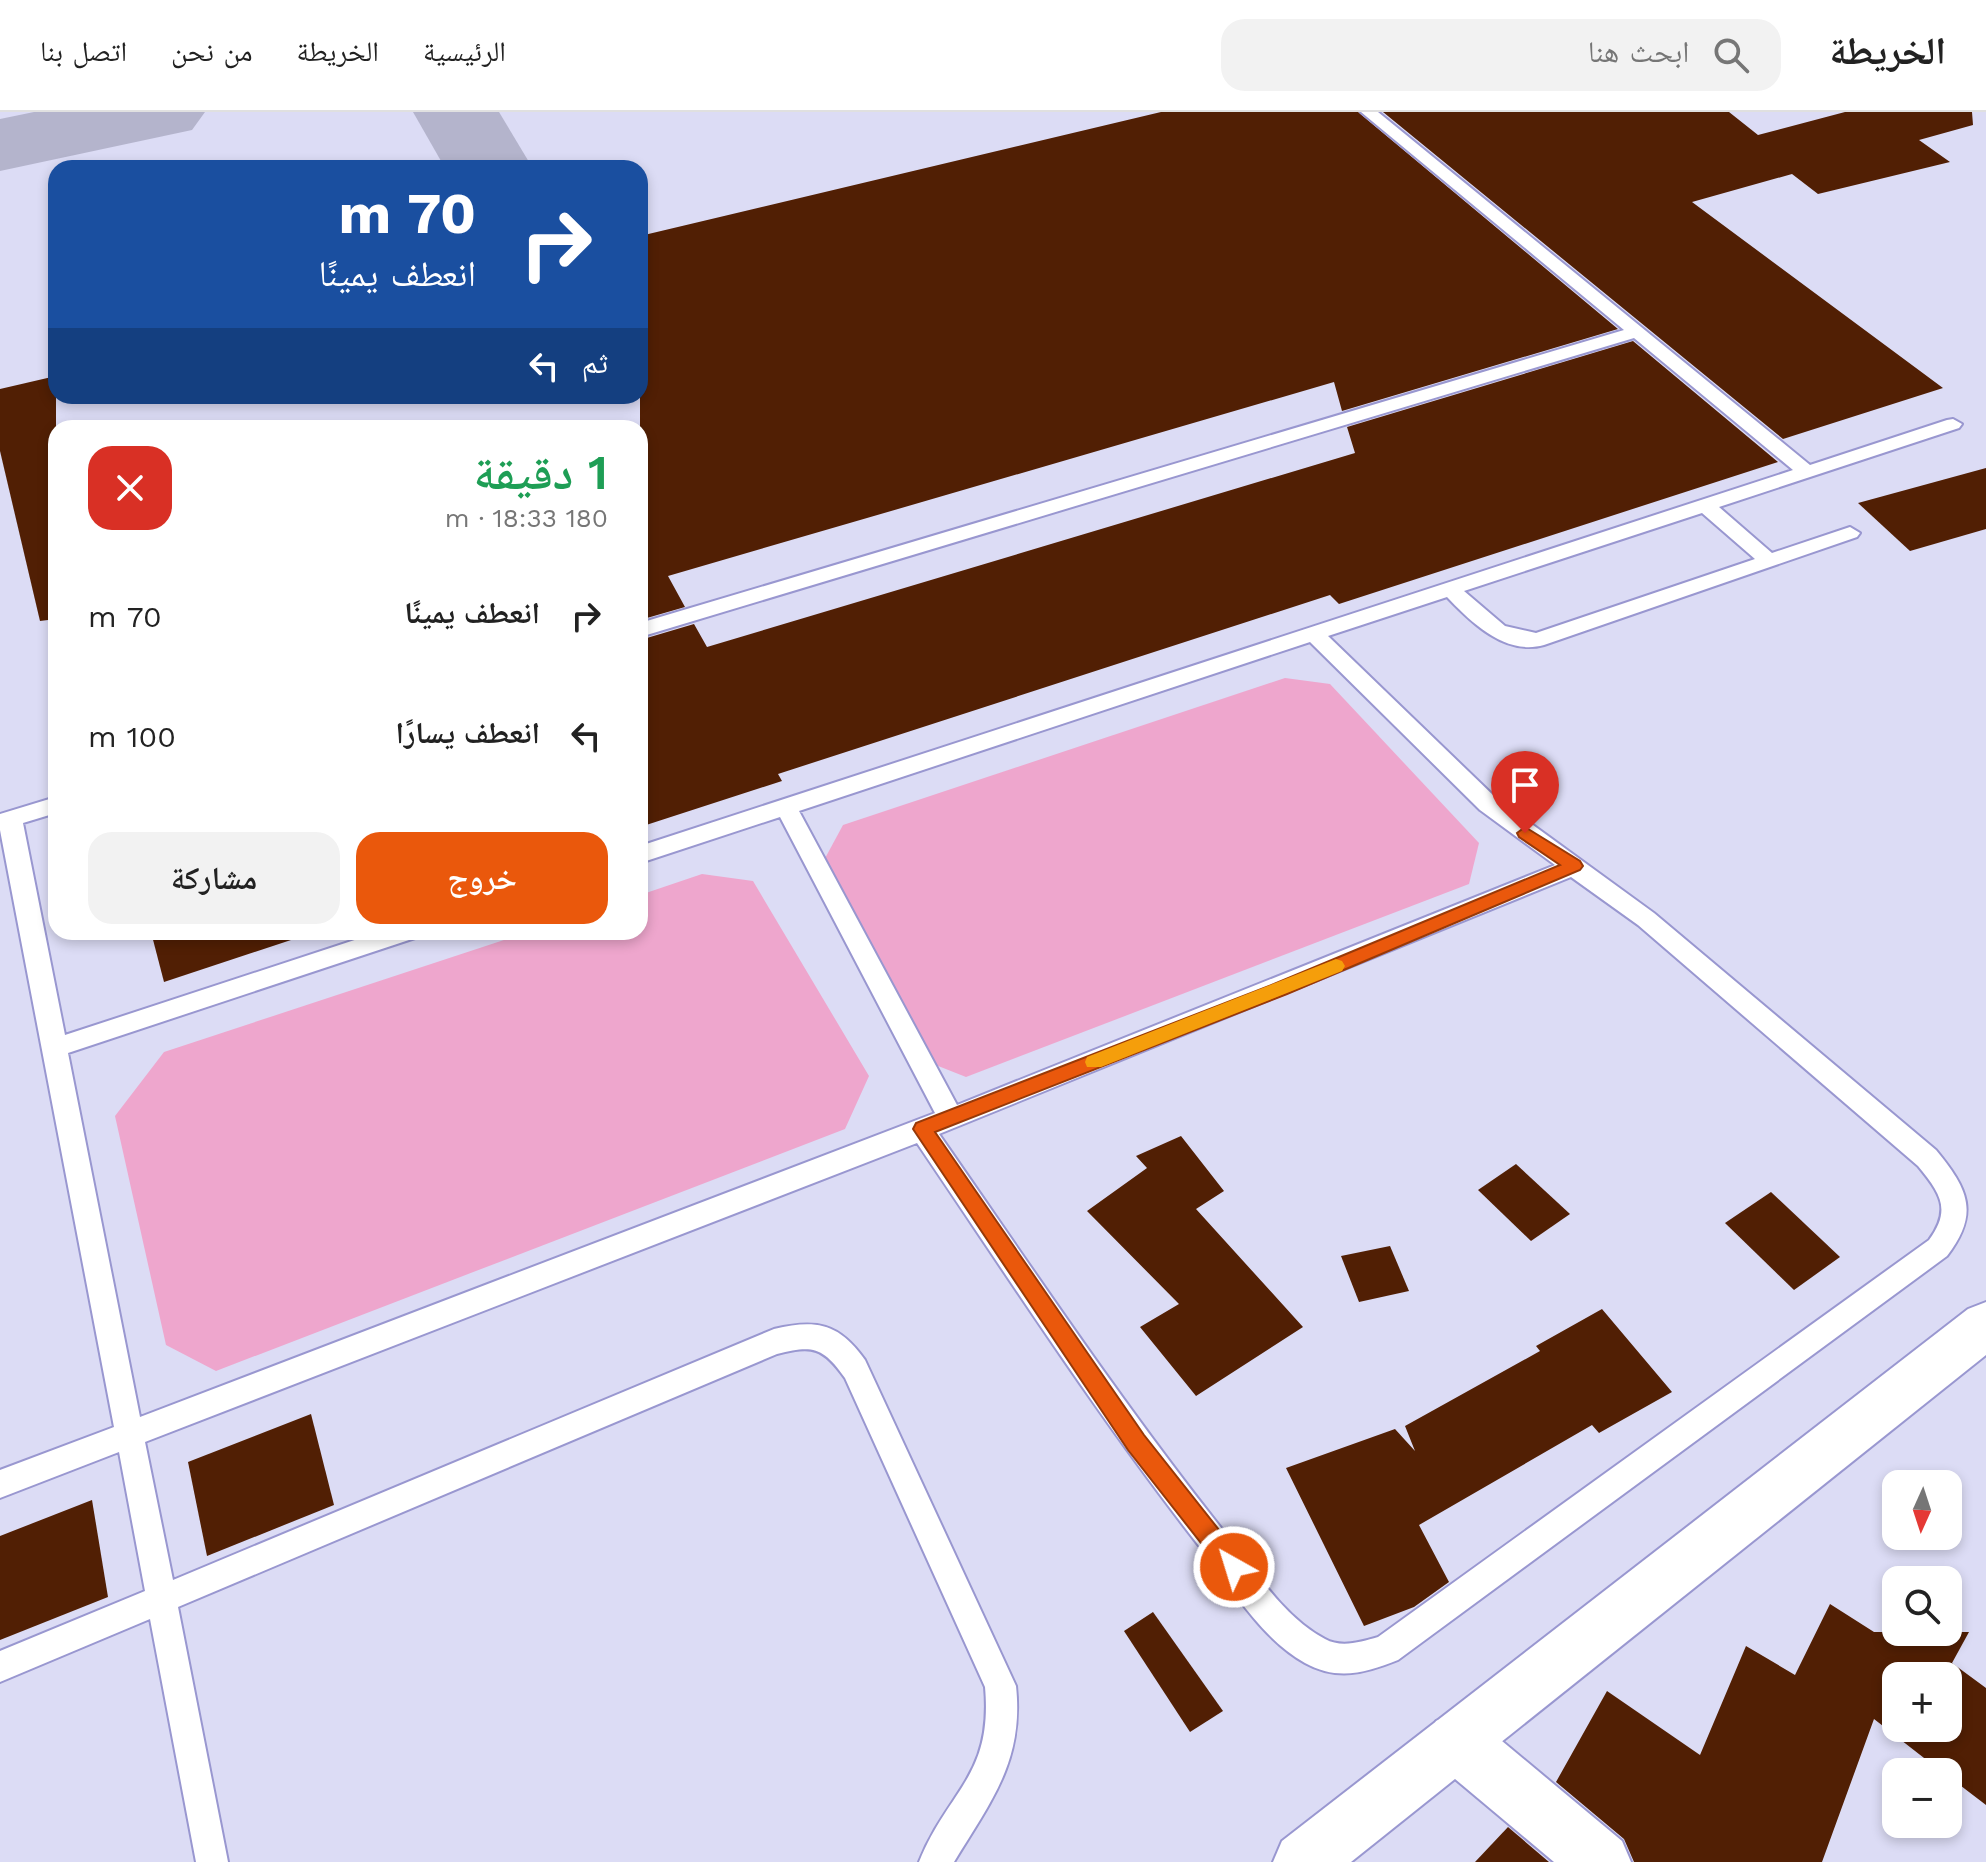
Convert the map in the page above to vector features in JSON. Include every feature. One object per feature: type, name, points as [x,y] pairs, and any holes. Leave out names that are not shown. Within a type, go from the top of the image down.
[{"type":"street","points":[[1303,1862],[1986,1325]]},
{"type":"street","points":[[1457,1742],[1601,1862]]},
{"type":"lane","points":[[1369,112],[1806,471]]},
{"type":"lane","points":[[648,628],[1637,332]]},
{"type":"lane","points":[[648,852],[1953,424]]},
{"type":"lane","points":[[1705,505],[1770,561]]},
{"type":"lane","points":[[1450,589],[1500,633],[1518,639],[1537,640],[1850,533]]},
{"type":"lane","points":[[922,1129],[1136,1443],[1208,1536],[1289,1631],[1318,1653],[1355,1662],[1387,1649],[1938,1248],[1954,1230],[1956,1206],[1952,1194],[1947,1181],[1927,1158],[1646,919],[1488,804],[1314,634]]},
{"type":"lane","points":[[48,807],[6,820],[57,1047],[212,1862]]},
{"type":"lane","points":[[786,807],[951,1119]]},
{"type":"lane","points":[[0,1484],[951,1119],[1281,989],[1574,866]]},
{"type":"lane","points":[[57,1047],[383,940]]},
{"type":"lane","points":[[0,1667],[774,1342],[799,1335],[824,1336],[843,1350],[855,1369],[1000,1686],[1003,1715],[1000,1743],[988,1771],[935,1862]]},
{"type":"shaded area","points":[[1285,678],[1330,684],[1479,843],[1469,884],[966,1077],[918,1058],[816,875],[843,825]]},
{"type":"shaded area","points":[[702,874],[753,881],[869,1076],[845,1129],[216,1371],[166,1345],[115,1116],[164,1052],[504,940],[648,940],[648,892]]},
{"type":"building","points":[[1161,112],[1358,112],[1618,329],[1342,411],[1334,382],[668,576],[685,607],[648,618],[648,420],[640,420],[640,404],[648,404],[648,234]]},
{"type":"building","points":[[1383,112],[1729,112],[1758,135],[1845,112],[1972,112],[1973,125],[1919,140],[1950,162],[1818,194],[1792,174],[1692,202],[1943,388],[1783,439]]},
{"type":"building","points":[[1633,341],[1778,462],[1339,604],[1330,595],[778,774],[782,781],[648,824],[648,638],[694,624],[707,647],[1355,453],[1347,427]]},
{"type":"building","points":[[48,378],[48,404],[56,404],[56,420],[48,420],[48,620],[40,621],[0,451],[0,389]]},
{"type":"building","points":[[1986,468],[1986,529],[1910,551],[1858,503]]},
{"type":"building","points":[[153,940],[291,940],[164,982]]},
{"type":"building","points":[[1181,1136],[1224,1191],[1196,1209],[1303,1327],[1196,1396],[1140,1327],[1179,1304],[1087,1211],[1147,1168],[1136,1156]]},
{"type":"building","points":[[1516,1164],[1570,1214],[1531,1241],[1478,1190]]},
{"type":"building","points":[[1771,1192],[1840,1257],[1794,1290],[1725,1223]]},
{"type":"building","points":[[1390,1246],[1409,1291],[1359,1302],[1341,1256]]},
{"type":"building","points":[[1602,1309],[1672,1392],[1599,1433],[1592,1425],[1419,1525],[1449,1582],[1414,1607],[1364,1626],[1286,1468],[1395,1429],[1415,1451],[1405,1426],[1540,1351],[1536,1346]]},
{"type":"building","points":[[311,1414],[334,1505],[207,1556],[188,1462]]},
{"type":"building","points":[[92,1500],[108,1597],[0,1640],[0,1536]]},
{"type":"building","points":[[1830,1604],[1874,1632],[1882,1632],[1882,1646],[1961,1646],[1953,1662],[1882,1662],[1882,1725],[1874,1719],[1822,1862],[1634,1862],[1624,1839],[1556,1782],[1607,1691],[1700,1755],[1746,1646],[1795,1675]]},
{"type":"building","points":[[1153,1612],[1223,1711],[1190,1732],[1124,1631]]},
{"type":"building","points":[[1962,1632],[1969,1632],[1962,1645]]},
{"type":"building","points":[[1962,1670],[1986,1688],[1986,1805],[1962,1787],[1962,1758],[1924,1758],[1904,1742],[1962,1742]]},
{"type":"building","points":[[1508,1827],[1549,1862],[1475,1862]]},
{"type":"taxiway","points":[[0,145],[162,112]]},
{"type":"taxiway","points":[[456,112],[484,160]]},
{"type":"slow traffic","points":[[1094,1062],[1336,966]]},
{"type":"route","points":[[1234,1567],[1136,1443],[922,1129],[1281,989],[1574,866],[1525,833]]}]
